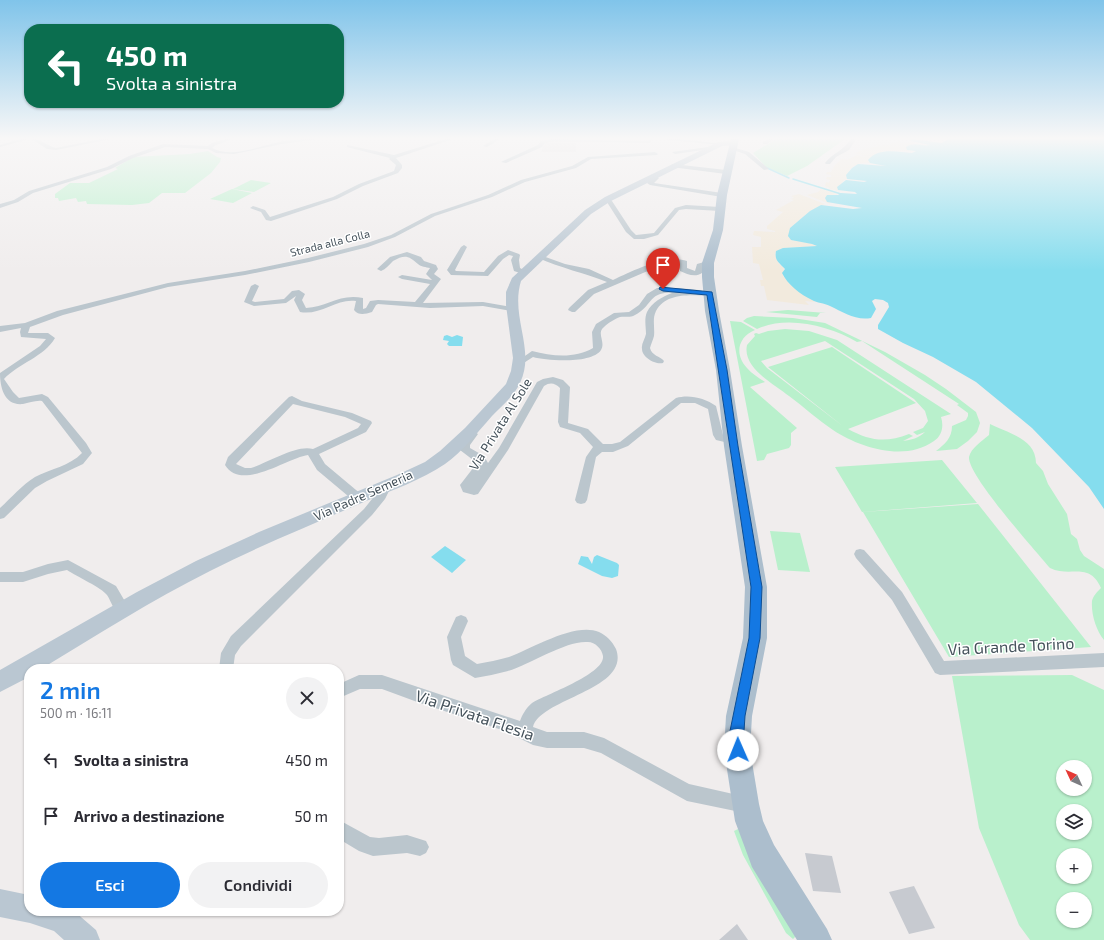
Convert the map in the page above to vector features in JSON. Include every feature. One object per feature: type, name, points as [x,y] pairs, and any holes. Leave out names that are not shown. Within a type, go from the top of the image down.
[{"type":"main road","name":"Via Padre Semeria","points":[[31,664],[123,610],[231,552],[385,487],[438,460],[473,430],[512,386],[517,375],[519,348],[512,309],[513,286],[516,280],[588,212],[608,199],[640,183]]},
{"type":"main road","points":[[724,183],[718,230],[708,263],[710,294],[756,587],[755,638],[737,731],[738,750],[745,804],[749,821],[764,856],[791,902],[816,940]]},
{"type":"main road","name":"Via Padre Semeria","points":[[0,682],[24,668]]},
{"type":"main road","points":[[0,903],[24,908]]},
{"type":"main road","points":[[51,916],[63,920],[86,940]]},
{"type":"street","points":[[0,206],[16,201],[31,192],[61,183]]},
{"type":"street","points":[[253,208],[264,211],[268,219],[271,219],[321,203],[367,183]]},
{"type":"street","name":"Strada alla Colla","points":[[0,329],[27,325],[60,313],[168,285],[245,273],[309,260],[366,246],[393,236],[433,215],[495,194],[519,183]]},
{"type":"street","points":[[652,183],[651,184],[682,189],[721,202]]},
{"type":"street","points":[[608,199],[628,231],[634,237],[640,238],[656,234],[674,211],[681,207],[721,202]]},
{"type":"street","points":[[464,247],[451,270],[454,273],[484,274],[499,256],[512,252],[517,255],[515,260],[517,269],[523,272]]},
{"type":"street","points":[[381,270],[390,260],[407,254],[418,258],[422,263],[433,266],[434,269],[430,274],[437,279],[417,305]]},
{"type":"street","points":[[540,257],[563,266],[586,271],[615,283]]},
{"type":"street","points":[[572,310],[591,292],[647,268],[666,263],[684,262],[683,270],[697,273],[700,272],[700,266],[708,263]]},
{"type":"street","points":[[402,277],[434,282]]},
{"type":"street","points":[[256,286],[248,302],[254,304],[283,302],[289,300],[295,293],[299,292],[301,294],[298,300],[303,310],[318,308],[347,298],[360,300],[361,302],[358,309],[362,312],[369,310],[373,303],[378,302],[442,306],[483,304],[512,309]]},
{"type":"street","points":[[519,363],[527,356],[533,354],[550,358],[582,356],[592,352],[597,349],[598,345],[597,328],[616,315],[631,314],[642,307],[650,296],[660,290],[710,294]]},
{"type":"street","points":[[660,361],[651,356],[646,350],[646,345],[650,334],[649,326],[651,312],[653,308],[660,303],[684,291]]},
{"type":"street","points":[[0,515],[42,478],[79,461],[85,457],[87,453],[45,399],[42,397],[18,402],[12,399],[0,378],[4,372],[15,364],[44,348],[50,342],[51,338],[48,336],[24,335],[27,325]]},
{"type":"street","name":"Via Privata Al Sole","points":[[473,430],[473,434],[465,445],[466,450],[480,459],[483,463],[481,468],[466,485],[467,489],[474,491],[503,450],[540,384],[544,381],[555,380],[564,387],[564,425],[584,430],[600,448]]},
{"type":"street","points":[[313,453],[362,430],[367,423],[348,415],[299,403],[292,399],[232,460],[230,465],[246,472],[254,471],[309,451],[313,453],[321,467],[358,498]]},
{"type":"street","points":[[581,500],[591,457],[595,451],[600,448],[619,447],[674,403],[685,400],[702,402],[713,408],[718,435],[720,438],[733,441]]},
{"type":"street","points":[[227,664],[228,653],[243,633],[368,512],[381,496],[385,487]]},
{"type":"street","name":"Via Grande Torino","points":[[860,554],[897,596],[940,668],[1051,661],[1104,660]]},
{"type":"street","points":[[0,578],[23,576],[68,565],[111,590],[123,610]]},
{"type":"street","points":[[461,621],[454,637],[458,660],[475,671],[506,664],[583,636],[597,638],[603,641],[608,647],[610,660],[604,672],[536,709],[528,719],[525,731]]},
{"type":"street","name":"Via Privata Flesia","points":[[344,689],[359,682],[382,682],[525,731],[533,737],[547,740],[584,740],[604,746],[687,792],[745,804]]},
{"type":"street","points":[[344,833],[370,847],[402,843],[420,847]]},
{"type":"green space","points":[[70,183],[198,183],[185,193],[162,193],[149,203],[132,205],[87,204],[86,201],[78,202],[76,198],[59,201],[58,198],[55,198],[55,194]]},
{"type":"green space","points":[[245,183],[271,183],[254,192],[233,189]]},
{"type":"green space","points":[[232,189],[252,193],[233,203],[210,199]]},
{"type":"green space","points":[[788,310],[826,313],[820,313],[817,317],[766,312]]},
{"type":"green space","points":[[754,316],[793,318],[825,323],[885,352],[925,375],[976,412],[980,423],[977,432],[957,449],[936,451],[951,434],[952,426],[966,420],[968,416],[968,413],[957,405],[959,404],[862,341],[857,342],[834,331],[808,324],[781,323],[757,329],[743,321]]},
{"type":"green space","points":[[730,321],[741,322],[755,330],[749,333],[742,341],[739,352],[743,363],[749,370],[765,382],[750,387],[797,428],[791,433],[791,445],[789,448],[767,454],[764,460],[757,461]]},
{"type":"green space","points":[[785,329],[809,331],[837,340],[951,414],[941,417],[941,434],[934,441],[910,451],[883,450],[869,447],[844,437],[827,426],[795,400],[760,375],[754,368],[749,361],[747,345],[755,336],[754,334]],"holes":[[[825,341],[914,399],[925,411],[928,421],[923,428],[913,432],[917,435],[925,432],[920,436],[903,441],[913,436],[909,434],[885,440],[871,438],[848,429],[916,403],[832,347],[768,367],[844,427],[767,368],[761,361]]]},
{"type":"green space","points":[[990,424],[1026,442],[1031,448],[1035,455],[1036,463],[1043,471],[1048,484],[1067,514],[1071,534],[1077,539],[1080,550],[1084,556],[1104,569],[1104,640],[1096,627],[1092,611],[1092,601],[1095,594],[1101,588],[1096,580],[1085,572],[1065,572],[1050,568],[990,496],[971,466],[969,457],[970,454],[977,445],[989,435]]},
{"type":"green space","points":[[942,460],[977,503],[862,512],[835,467]]},
{"type":"green space","points":[[978,504],[1091,647],[949,657],[863,512]]},
{"type":"green space","points":[[770,531],[800,533],[810,572],[778,570]]},
{"type":"green space","points":[[1072,675],[1104,690],[1104,940],[1030,940],[1019,925],[979,828],[952,676]]},
{"type":"green space","points":[[738,829],[796,936],[793,939],[786,933],[743,855],[734,831]]},
{"type":"sand","points":[[826,183],[842,183],[838,190],[840,191],[829,189],[830,188],[825,186]]},
{"type":"sand","points":[[821,189],[837,194],[832,195],[827,199],[830,204],[807,195],[818,192]]},
{"type":"sand","points":[[799,194],[825,204],[810,211],[790,228],[791,240],[818,246],[783,248],[775,253],[778,262],[784,268],[783,276],[791,285],[815,302],[805,301],[809,305],[767,300],[764,286],[761,286],[760,280],[763,280],[759,264],[753,263],[752,247],[761,247],[761,237],[753,235],[754,231],[775,232],[767,229],[767,226],[783,212],[776,210],[794,200],[790,199],[794,198],[791,196]]},
{"type":"water","points":[[842,183],[1104,183],[1104,509],[1089,487],[1032,428],[976,382],[933,357],[878,329],[878,325],[889,307],[888,303],[883,300],[875,299],[872,301],[876,309],[871,318],[865,319],[855,317],[828,305],[814,301],[803,295],[784,277],[782,273],[785,269],[777,260],[776,251],[783,248],[817,246],[791,240],[788,236],[790,228],[810,211],[821,205],[853,209],[862,208],[827,202],[825,198],[827,195],[838,195],[841,193],[857,194],[855,192],[838,190],[837,187]]},
{"type":"water","points":[[447,335],[452,337],[457,335],[463,337],[462,346],[449,346],[447,344],[449,341],[443,340],[444,336]]},
{"type":"water","points":[[445,546],[466,560],[452,573],[431,557]]},
{"type":"water","points":[[597,555],[619,565],[618,576],[612,578],[602,576],[578,564],[581,556],[588,557],[592,564],[594,557]]},
{"type":"building","points":[[805,853],[832,856],[841,893],[813,891]]},
{"type":"building","points":[[914,886],[935,928],[909,934],[889,892]]},
{"type":"building","points":[[737,924],[748,940],[719,940]]},
{"type":"waterway","points":[[805,183],[841,194]]},
{"type":"route","points":[[663,289],[710,294],[723,370],[756,587],[755,638],[739,716],[737,731],[738,750]]}]
